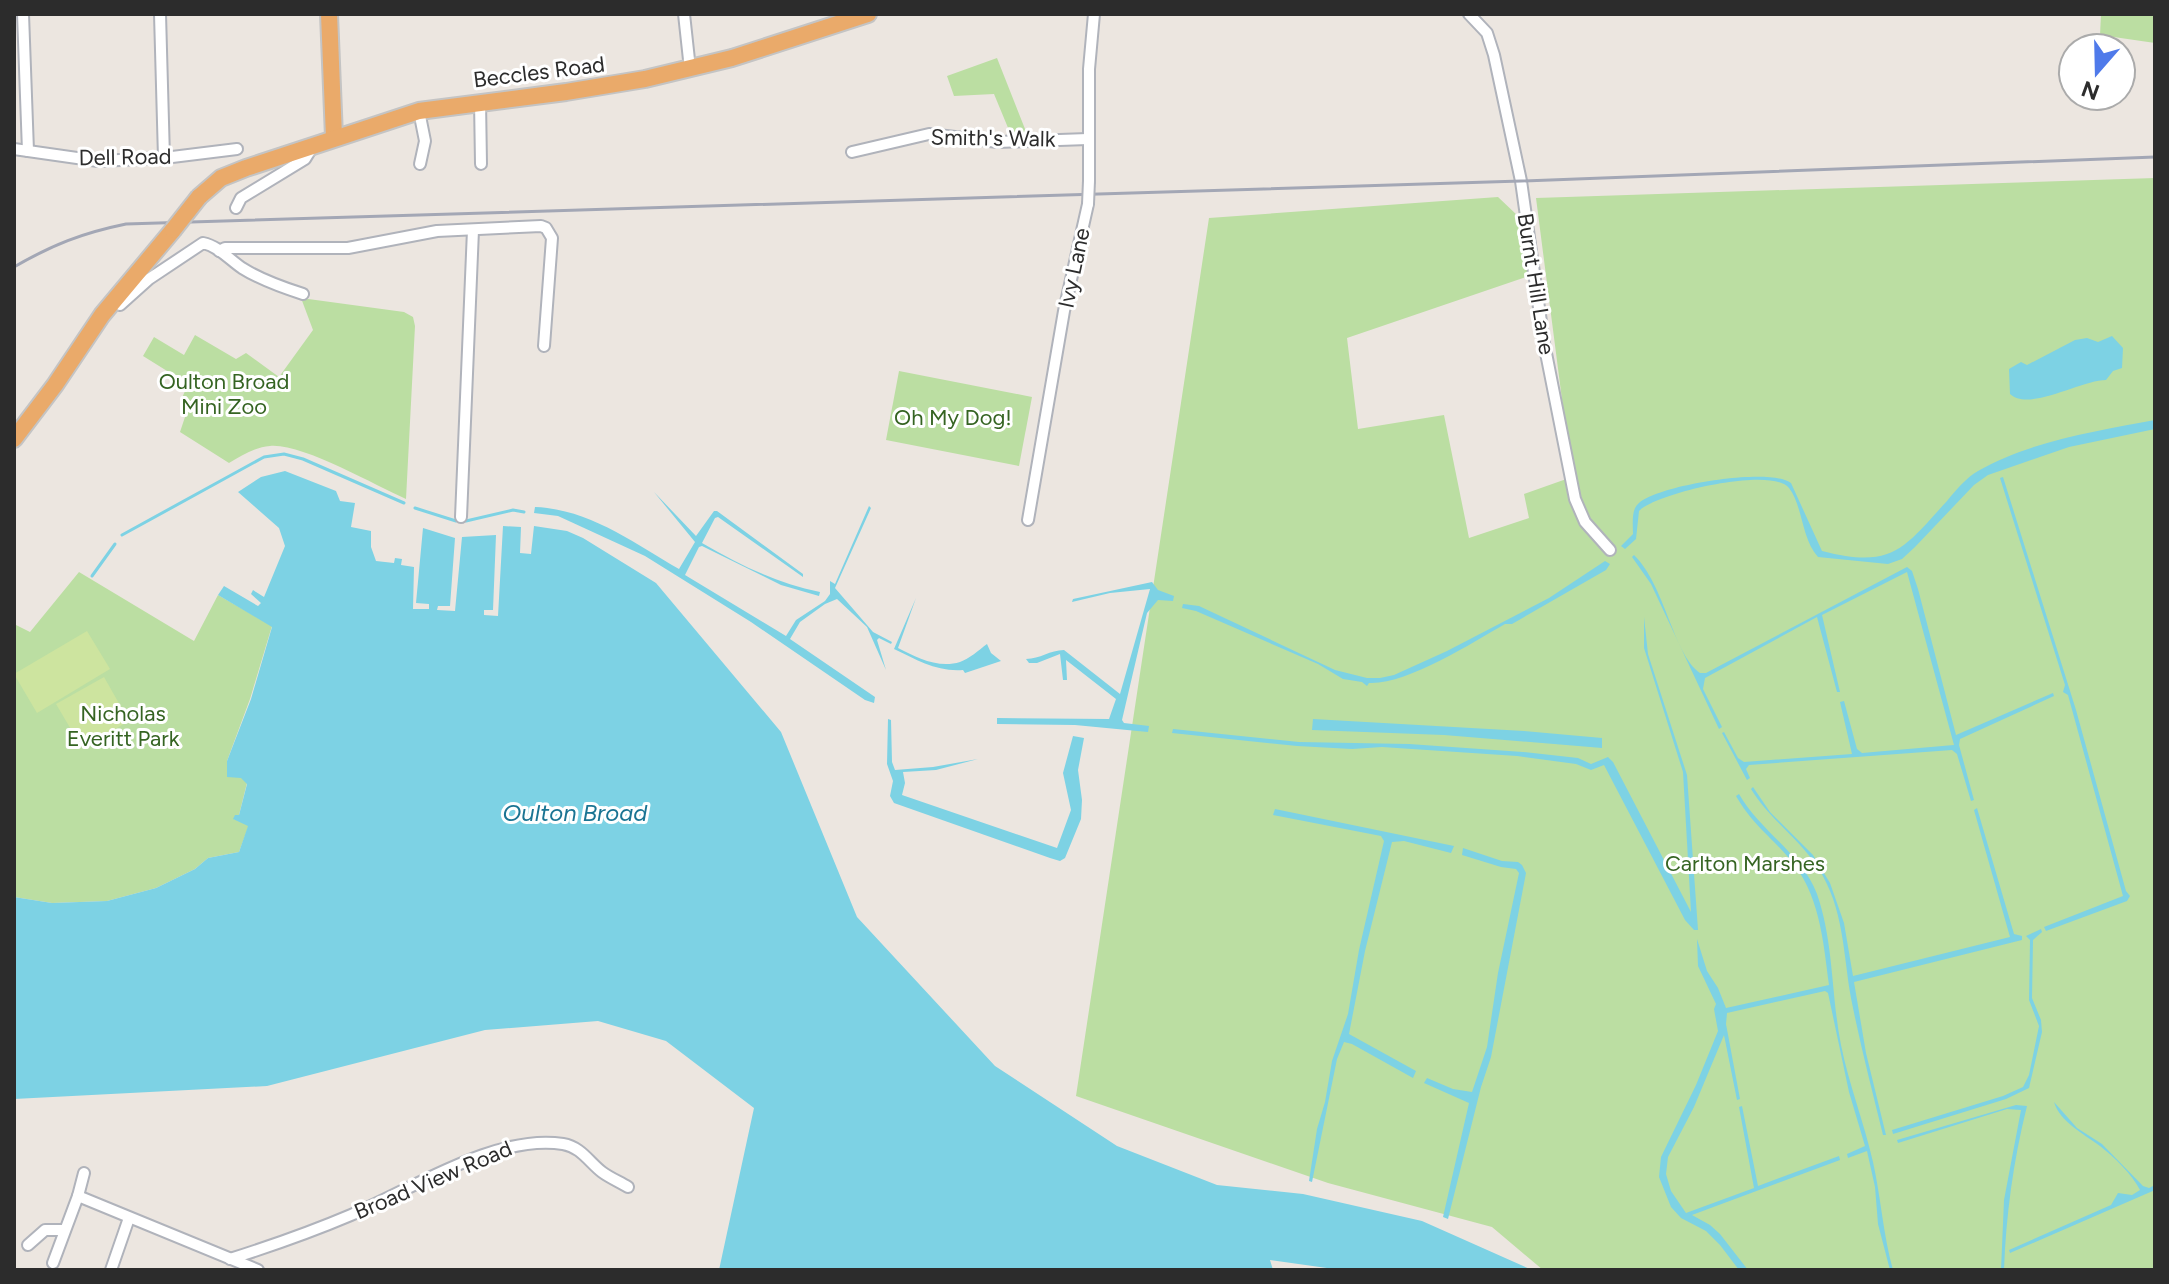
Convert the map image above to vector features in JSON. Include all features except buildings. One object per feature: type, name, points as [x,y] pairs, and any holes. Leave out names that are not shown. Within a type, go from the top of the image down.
[{"type":"highway","points":[[329,14],[334,137]]},
{"type":"highway","name":"Beccles Road","points":[[314,145],[419,111],[566,92],[690,69],[868,14]]},
{"type":"highway","points":[[14,439],[102,315],[199,197],[221,178],[314,145]]},
{"type":"street","points":[[23,14],[28,151]]},
{"type":"street","points":[[160,14],[164,158]]},
{"type":"street","points":[[684,14],[690,69]]},
{"type":"street","name":"Ivy Lane","points":[[1028,520],[1064,311],[1088,204],[1089,69],[1094,14]]},
{"type":"street","name":"Burnt Hill Lane","points":[[1469,14],[1487,33],[1497,70],[1521,181],[1544,343],[1575,499],[1585,522],[1610,550]]},
{"type":"street","points":[[480,101],[481,164]]},
{"type":"street","points":[[419,111],[425,141],[420,164]]},
{"type":"street","name":"Smith's Walk","points":[[852,152],[929,134],[998,142],[1088,139]]},
{"type":"street","name":"Beccles Road","points":[[236,208],[241,198],[305,159],[314,145]]},
{"type":"street","name":"Dell Road","points":[[14,149],[98,161],[164,158],[237,149]]},
{"type":"street","points":[[219,251],[225,248],[348,248],[437,231],[541,226],[550,232],[552,238],[544,346]]},
{"type":"street","points":[[461,517],[473,230]]},
{"type":"street","points":[[102,315],[115,310],[130,294],[194,246],[203,243],[212,245],[245,270],[303,294]]},
{"type":"street","name":"Broad View Road","points":[[230,1259],[349,1216],[475,1158],[519,1144],[565,1144],[589,1157],[601,1171],[628,1187]]},
{"type":"street","points":[[53,1263],[84,1173]]},
{"type":"street","points":[[78,1196],[258,1270]]},
{"type":"street","points":[[111,1270],[129,1218]]},
{"type":"street","points":[[28,1245],[45,1230],[64,1230]]},
{"type":"green space","points":[[2101,14],[2155,14],[2155,43],[2137,40],[2137,32],[2100,32]]},
{"type":"green space","points":[[997,58],[1027,134],[1011,135],[994,94],[954,96],[947,76]]},
{"type":"green space","name":"Carlton Marshes","points":[[2155,178],[2155,1270],[1543,1270],[1492,1227],[1328,1183],[1076,1096],[1209,218],[1498,197],[1518,216],[1529,276],[1347,338],[1358,429],[1444,415],[1469,538],[1529,518],[1524,494],[1572,477],[1536,198]]},
{"type":"green space","name":"Oulton Broad Mini Zoo","points":[[301,298],[404,312],[413,317],[406,499],[300,451],[264,447],[229,463],[180,432],[187,411],[182,398],[188,384],[143,356],[154,337],[184,355],[195,335],[236,359],[246,353],[279,377],[313,330]]},
{"type":"green space","name":"Oh My Dog!","points":[[899,371],[1032,397],[1019,466],[886,440]]},
{"type":"green space","name":"Nicholas Everitt Park","points":[[79,572],[194,641],[218,595],[272,626],[227,761],[247,783],[239,815],[234,819],[249,825],[239,852],[208,858],[195,869],[156,888],[107,901],[52,903],[14,897],[14,624],[30,632]]},
{"type":"green space","points":[[87,631],[110,669],[37,713],[14,674]]},
{"type":"green space","points":[[104,677],[129,721],[82,748],[56,704]]},
{"type":"water","points":[[2112,336],[2123,348],[2122,368],[2113,371],[2106,380],[2030,399],[2019,399],[2010,394],[2009,369],[2021,362],[2027,365],[2075,340],[2087,338],[2098,342]]},
{"type":"water","points":[[2155,420],[2155,429],[2069,447],[1988,475],[1974,485],[1902,559],[1888,564],[1818,557],[1808,541],[1789,488],[1778,482],[1761,480],[1714,484],[1650,504],[1639,511],[1636,539],[1625,549],[1621,546],[1633,534],[1634,510],[1649,497],[1714,480],[1761,477],[1791,483],[1822,551],[1865,558],[1881,556],[1907,543],[1965,481],[1998,461],[2064,438]]},
{"type":"water","name":"Oulton Broad","points":[[285,471],[336,491],[340,501],[355,503],[351,527],[371,531],[371,547],[376,561],[394,563],[395,558],[402,559],[401,565],[414,567],[413,609],[429,609],[429,604],[416,603],[423,528],[455,538],[450,606],[438,606],[437,610],[455,611],[462,537],[496,535],[493,610],[484,610],[484,615],[498,616],[503,526],[521,527],[520,553],[531,554],[534,526],[567,531],[656,583],[781,732],[857,917],[995,1066],[1117,1146],[1217,1185],[1303,1194],[1422,1221],[1532,1270],[1341,1270],[1270,1260],[1273,1270],[719,1270],[754,1108],[666,1041],[598,1021],[485,1030],[267,1086],[14,1099],[14,897],[52,903],[107,901],[156,888],[195,869],[208,858],[239,852],[248,826],[233,819],[239,815],[247,784],[241,778],[227,777],[227,761],[251,699],[272,627],[218,595],[224,586],[258,606],[261,603],[251,594],[253,590],[264,597],[285,546],[279,528],[238,492],[261,477]]},
{"type":"water","points":[[2003,477],[2130,896],[2127,901],[2046,931],[2044,927],[2123,896],[2068,695],[2063,692],[2065,685],[2000,478]]},
{"type":"water","points":[[654,492],[696,536],[717,511],[803,577],[718,517],[702,543],[759,572],[820,592],[819,596],[781,585],[699,547],[685,575],[786,636],[796,620],[825,601],[830,594],[830,581],[835,584],[869,506],[871,508],[835,588],[873,632],[892,642],[877,640],[886,670],[867,627],[837,599],[800,622],[790,639],[875,697],[874,703],[645,556],[558,516],[534,513],[535,507],[574,514],[628,538],[679,569],[695,542]]},
{"type":"water","points":[[1634,555],[1654,583],[1683,651],[1700,673],[1706,673],[1907,567],[1912,571],[1918,589],[1956,735],[2053,693],[2054,696],[1960,739],[1974,800],[1971,801],[1957,754],[1952,750],[1749,765],[1746,769],[1750,778],[1747,780],[1722,733],[1744,762],[1852,754],[1840,702],[1844,701],[1857,749],[1862,753],[1954,745],[1907,572],[1822,615],[1840,692],[1837,692],[1817,617],[1705,678],[1703,689],[1722,727],[1719,729],[1651,584],[1632,557]]},
{"type":"water","points":[[1605,561],[1610,564],[1606,570],[1512,624],[1505,624],[1420,670],[1367,686],[1362,682],[1343,679],[1318,664],[1196,611],[1182,608],[1183,604],[1199,606],[1335,670],[1380,678],[1394,675],[1447,651],[1549,598]]},
{"type":"water","points":[[1152,582],[1158,590],[1174,596],[1173,601],[1158,600],[1147,613],[1122,720],[1124,723],[1149,726],[1148,732],[1075,725],[997,724],[997,718],[1109,719],[1116,699],[1066,660],[1067,680],[1063,680],[1060,654],[1037,663],[1029,663],[1026,659],[1064,650],[1120,694],[1150,589],[1110,593],[1072,602],[1073,599]]},
{"type":"water","points":[[916,598],[898,648],[928,661],[952,664],[967,659],[987,644],[991,653],[1001,661],[965,673],[963,670],[927,664],[894,649]]},
{"type":"water","points":[[1644,617],[1648,654],[1687,775],[1698,930],[1694,930],[1685,920],[1604,765],[1591,770],[1576,764],[1517,756],[1382,747],[1297,746],[1172,733],[1173,729],[1299,742],[1409,744],[1523,752],[1578,758],[1591,764],[1608,757],[1691,912],[1683,772],[1644,648]]},
{"type":"water","points":[[888,719],[891,720],[895,770],[978,759],[936,770],[903,772],[905,783],[902,795],[1057,848],[1071,810],[1063,773],[1073,736],[1084,738],[1078,770],[1081,819],[1065,858],[1060,861],[1050,858],[894,803],[890,796],[893,781],[887,764]]},
{"type":"water","points":[[1313,719],[1602,738],[1602,748],[1444,735],[1312,730]]},
{"type":"water","points":[[1753,787],[1770,812],[1813,855],[1830,883],[1844,923],[1853,976],[2010,937],[1974,810],[1977,808],[2014,934],[2022,936],[2022,940],[1854,982],[1866,1053],[1886,1135],[1883,1135],[1858,1032],[1838,915],[1827,883],[1811,858],[1767,810],[1751,789]]},
{"type":"water","points":[[1739,794],[1801,867],[1817,894],[1827,931],[1841,1045],[1873,1162],[1893,1270],[1890,1270],[1878,1224],[1875,1187],[1867,1151],[1848,1158],[1847,1154],[1865,1146],[1849,1092],[1828,993],[1825,991],[1727,1013],[1726,1024],[1740,1099],[1737,1100],[1724,1035],[1694,1107],[1668,1157],[1666,1174],[1671,1191],[1686,1213],[1754,1188],[1739,1107],[1742,1106],[1758,1186],[1839,1156],[1840,1160],[1692,1215],[1720,1234],[1748,1270],[1739,1270],[1706,1231],[1681,1218],[1671,1207],[1659,1177],[1661,1157],[1718,1031],[1716,1004],[1698,966],[1697,939],[1707,971],[1726,1008],[1829,985],[1818,918],[1807,886],[1788,857],[1748,815],[1736,796]]},
{"type":"water","points":[[1275,809],[1454,846],[1451,853],[1404,841],[1392,842],[1365,951],[1349,1034],[1416,1071],[1413,1078],[1344,1042],[1337,1059],[1312,1182],[1309,1181],[1317,1129],[1332,1061],[1348,1014],[1384,841],[1381,836],[1273,815]]},
{"type":"water","points":[[1463,848],[1502,861],[1518,862],[1526,873],[1491,1057],[1448,1219],[1443,1217],[1469,1103],[1424,1083],[1427,1078],[1453,1089],[1472,1092],[1487,1047],[1498,973],[1519,873],[1516,869],[1462,855]]},
{"type":"water","points":[[2041,929],[2042,932],[2033,940],[2032,998],[2041,1020],[2042,1032],[2029,1088],[2006,1099],[1893,1134],[1892,1130],[2023,1087],[2029,1075],[2039,1026],[2029,1000],[2030,940],[2026,936]]},
{"type":"water","points":[[2054,1102],[2077,1128],[2102,1144],[2143,1186],[2149,1188],[2155,1185],[2155,1190],[2010,1253],[2009,1250],[2111,1205],[2118,1193],[2132,1195],[2140,1190],[2117,1161],[2067,1122]]},
{"type":"water","points":[[2016,1105],[2027,1106],[2014,1168],[2004,1270],[2001,1270],[2004,1200],[2021,1110],[2007,1109],[1898,1143],[1897,1140]]},
{"type":"waterway","points":[[122,535],[264,457],[284,454],[303,459],[404,503]]},
{"type":"waterway","points":[[415,508],[456,521]]},
{"type":"waterway","points":[[466,521],[513,510],[524,512]]},
{"type":"waterway","points":[[92,576],[115,544]]},
{"type":"railway","points":[[14,267],[68,241],[126,224],[1521,181],[2155,157]]}]
